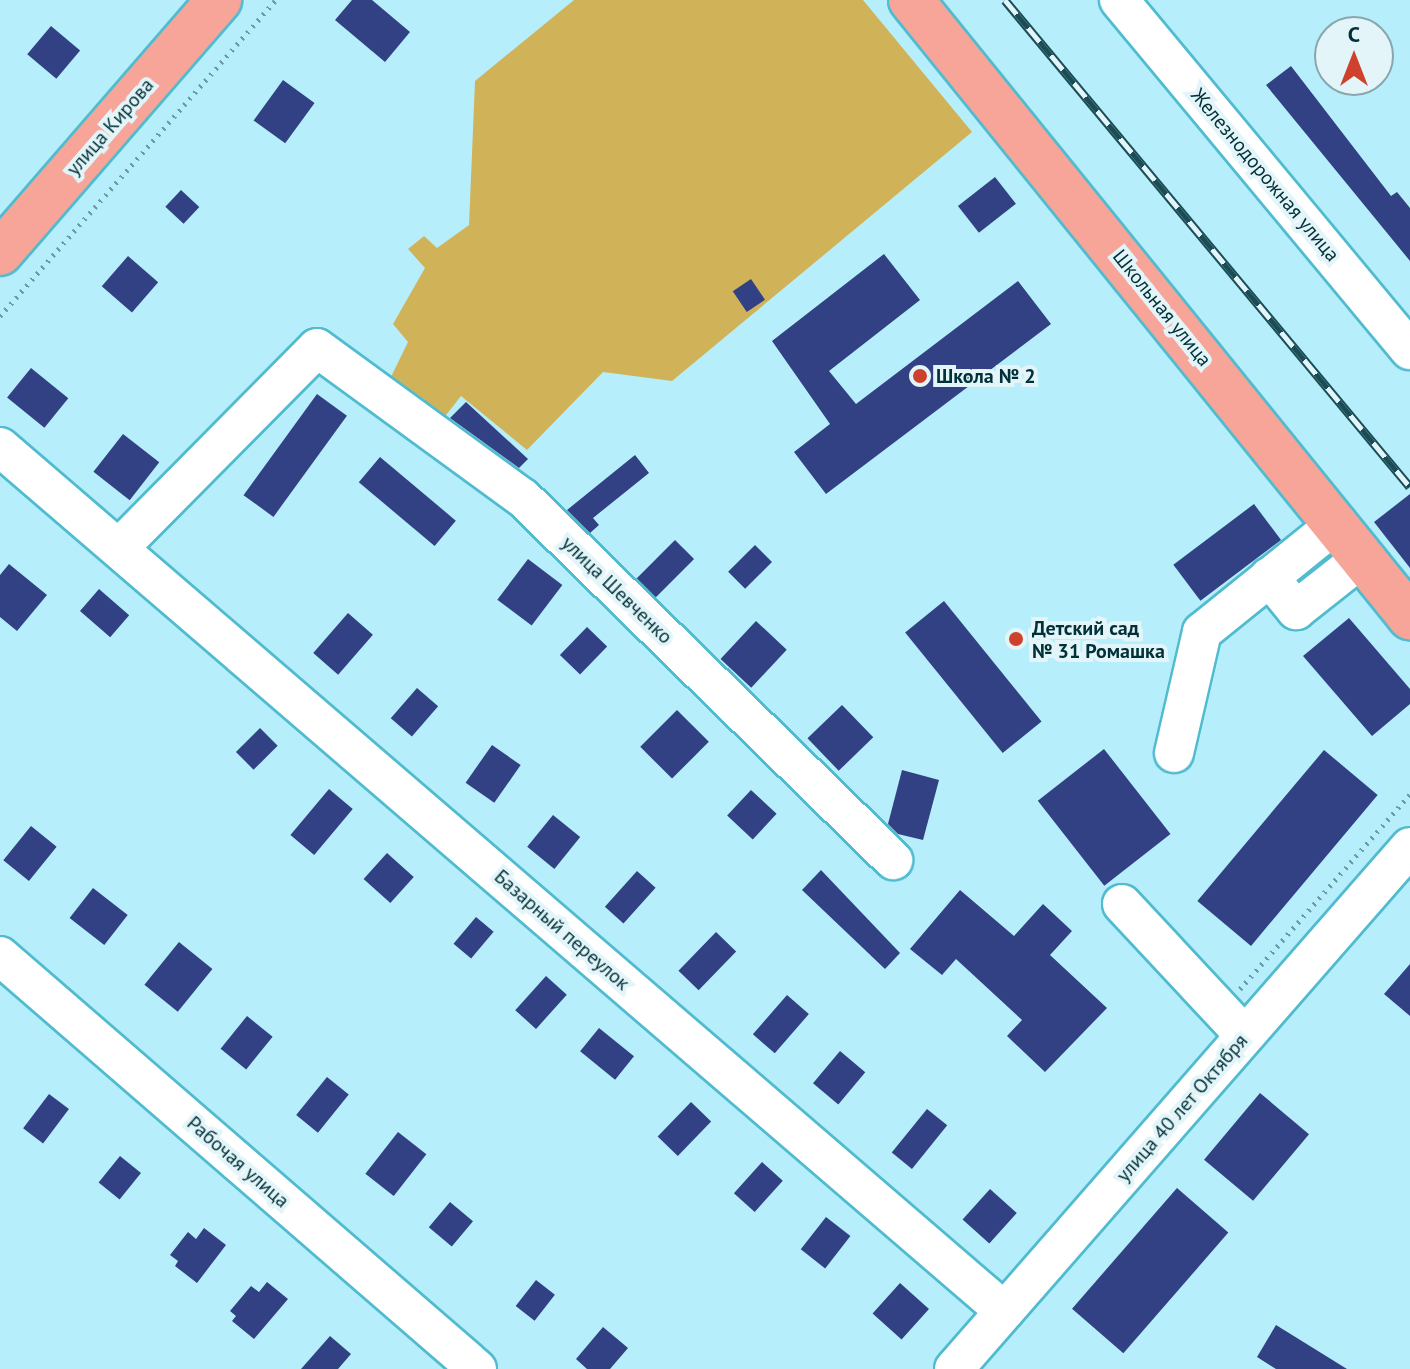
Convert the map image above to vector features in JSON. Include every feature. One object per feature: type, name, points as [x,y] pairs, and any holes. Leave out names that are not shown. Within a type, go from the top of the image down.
[{"type":"main road","name":"улица Кирова","points":[[0,253],[219,0]]},
{"type":"main road","name":"Школьная улица","points":[[911,0],[1410,617]]},
{"type":"street","name":"Железнодорожная улица","points":[[1119,0],[1410,350]]},
{"type":"street","name":"улица Шевченко","points":[[119,548],[317,348],[523,498],[893,860]]},
{"type":"street","name":"Базарный переулок","points":[[0,447],[1004,1311]]},
{"type":"street","points":[[1174,753],[1202,632],[1337,523]]},
{"type":"street","points":[[1269,577],[1296,610],[1363,557]]},
{"type":"street","name":"улица 40 лет Октября","points":[[954,1369],[1410,847]]},
{"type":"street","points":[[1122,904],[1245,1036]]},
{"type":"street","name":"Рабочая улица","points":[[0,956],[477,1369]]},
{"type":"path","points":[[0,316],[276,0]]},
{"type":"shaded area","points":[[574,0],[863,0],[972,132],[672,381],[603,372],[527,450],[461,396],[436,428],[387,385],[408,342],[393,324],[425,268],[408,249],[424,236],[437,248],[469,225],[475,81]]},
{"type":"building","points":[[352,0],[372,0],[410,32],[385,62],[335,20]]},
{"type":"building","points":[[51,26],[80,50],[56,79],[27,54]]},
{"type":"building","points":[[1291,66],[1391,196],[1397,192],[1410,208],[1410,261],[1266,85]]},
{"type":"building","points":[[283,80],[315,103],[285,143],[254,120]]},
{"type":"building","points":[[995,177],[1016,204],[979,233],[958,206]]},
{"type":"building","points":[[181,190],[199,207],[184,224],[165,207]]},
{"type":"building","points":[[884,254],[920,300],[829,371],[856,404],[1018,281],[1051,324],[826,494],[794,452],[830,424],[772,341]]},
{"type":"building","points":[[128,256],[158,282],[132,312],[102,286]]},
{"type":"building","points":[[751,279],[765,300],[747,312],[733,291]]},
{"type":"building","points":[[31,368],[68,398],[44,428],[7,398]]},
{"type":"building","points":[[317,394],[347,416],[273,517],[244,495]]},
{"type":"building","points":[[466,402],[528,459],[519,468],[450,418]]},
{"type":"building","points":[[123,434],[159,462],[130,500],[93,472]]},
{"type":"building","points":[[635,455],[649,473],[593,518],[599,525],[590,533],[567,510]]},
{"type":"building","points":[[380,457],[456,521],[435,546],[359,482]]},
{"type":"building","points":[[1410,494],[1410,568],[1374,522]]},
{"type":"building","points":[[1254,504],[1281,540],[1200,601],[1173,565]]},
{"type":"building","points":[[675,540],[694,559],[656,597],[637,578]]},
{"type":"building","points":[[755,545],[772,562],[745,589],[728,572]]},
{"type":"building","points":[[528,559],[562,585],[532,626],[497,600]]},
{"type":"building","points":[[9,564],[47,595],[17,631],[0,617],[0,575]]},
{"type":"building","points":[[99,589],[129,615],[110,637],[80,611]]},
{"type":"building","points":[[944,601],[1042,721],[1003,753],[905,632]]},
{"type":"building","points":[[348,613],[373,635],[338,675],[313,653]]},
{"type":"building","points":[[1349,618],[1410,689],[1410,704],[1372,736],[1303,656]]},
{"type":"building","points":[[756,621],[787,650],[751,688],[721,659]]},
{"type":"building","points":[[587,627],[607,646],[580,675],[560,655]]},
{"type":"building","points":[[417,688],[438,706],[412,737],[391,718]]},
{"type":"building","points":[[842,705],[873,737],[839,771],[807,738]]},
{"type":"building","points":[[677,710],[709,742],[672,779],[640,747]]},
{"type":"building","points":[[260,728],[278,746],[254,770],[236,752]]},
{"type":"building","points":[[492,745],[521,765],[494,803],[466,783]]},
{"type":"building","points":[[1104,749],[1170,834],[1104,886],[1038,801]]},
{"type":"building","points":[[1324,750],[1378,795],[1251,946],[1197,901]]},
{"type":"building","points":[[902,770],[939,780],[923,840],[898,834],[888,824]]},
{"type":"building","points":[[329,789],[353,809],[314,855],[290,835]]},
{"type":"building","points":[[751,790],[777,814],[753,839],[727,816]]},
{"type":"building","points":[[553,815],[580,837],[554,869],[527,847]]},
{"type":"building","points":[[31,826],[57,847],[29,881],[3,860]]},
{"type":"building","points":[[387,853],[414,877],[390,903],[364,879]]},
{"type":"building","points":[[821,870],[900,953],[885,969],[802,890]]},
{"type":"building","points":[[637,871],[656,888],[623,923],[605,907]]},
{"type":"building","points":[[93,888],[128,915],[104,945],[70,918]]},
{"type":"building","points":[[960,890],[1014,936],[1043,904],[1072,931],[1050,955],[1107,1008],[1045,1072],[1007,1036],[1022,1020],[956,959],[942,975],[910,949]]},
{"type":"building","points":[[476,917],[494,932],[471,959],[454,944]]},
{"type":"building","points":[[716,932],[736,951],[699,990],[678,971]]},
{"type":"building","points":[[179,942],[212,969],[178,1012],[144,985]]},
{"type":"building","points":[[1410,964],[1410,1016],[1384,994]]},
{"type":"building","points":[[546,976],[567,995],[536,1029],[515,1010]]},
{"type":"building","points":[[787,995],[809,1014],[775,1053],[753,1034]]},
{"type":"building","points":[[247,1016],[273,1037],[246,1069],[221,1049]]},
{"type":"building","points":[[599,1028],[634,1056],[615,1080],[580,1051]]},
{"type":"building","points":[[840,1051],[865,1072],[838,1104],[813,1083]]},
{"type":"building","points":[[327,1077],[349,1095],[318,1133],[296,1115]]},
{"type":"building","points":[[1260,1093],[1309,1134],[1253,1201],[1204,1160]]},
{"type":"building","points":[[49,1094],[69,1109],[43,1143],[23,1128]]},
{"type":"building","points":[[691,1102],[711,1121],[678,1156],[658,1137]]},
{"type":"building","points":[[927,1109],[947,1125],[912,1169],[892,1153]]},
{"type":"building","points":[[398,1132],[426,1154],[394,1196],[365,1174]]},
{"type":"building","points":[[120,1156],[141,1173],[120,1199],[99,1182]]},
{"type":"building","points":[[762,1162],[783,1181],[755,1212],[734,1193]]},
{"type":"building","points":[[1177,1188],[1228,1233],[1123,1353],[1072,1309]]},
{"type":"building","points":[[990,1189],[1017,1213],[989,1244],[963,1219]]},
{"type":"building","points":[[450,1202],[473,1221],[452,1247],[429,1227]]},
{"type":"building","points":[[826,1217],[850,1236],[825,1268],[801,1249]]},
{"type":"building","points":[[204,1228],[226,1245],[197,1283],[175,1266],[178,1261],[170,1255],[188,1232],[196,1239]]},
{"type":"building","points":[[536,1280],[555,1295],[535,1321],[516,1306]]},
{"type":"building","points":[[267,1282],[288,1299],[254,1339],[232,1321],[236,1316],[230,1311],[251,1286],[259,1292]]},
{"type":"building","points":[[900,1283],[929,1309],[902,1340],[873,1313]]},
{"type":"building","points":[[1276,1325],[1347,1369],[1276,1369],[1257,1357]]},
{"type":"building","points":[[603,1327],[628,1348],[610,1369],[587,1369],[576,1359]]},
{"type":"building","points":[[330,1336],[351,1354],[338,1369],[301,1369]]},
{"type":"railway","points":[[1005,0],[1410,487]]},
{"type":"place","name":"Школа № 2","points":[[920,376]]},
{"type":"place","name":"Детский сад № 31 Ромашка","points":[[1016,639]]}]
